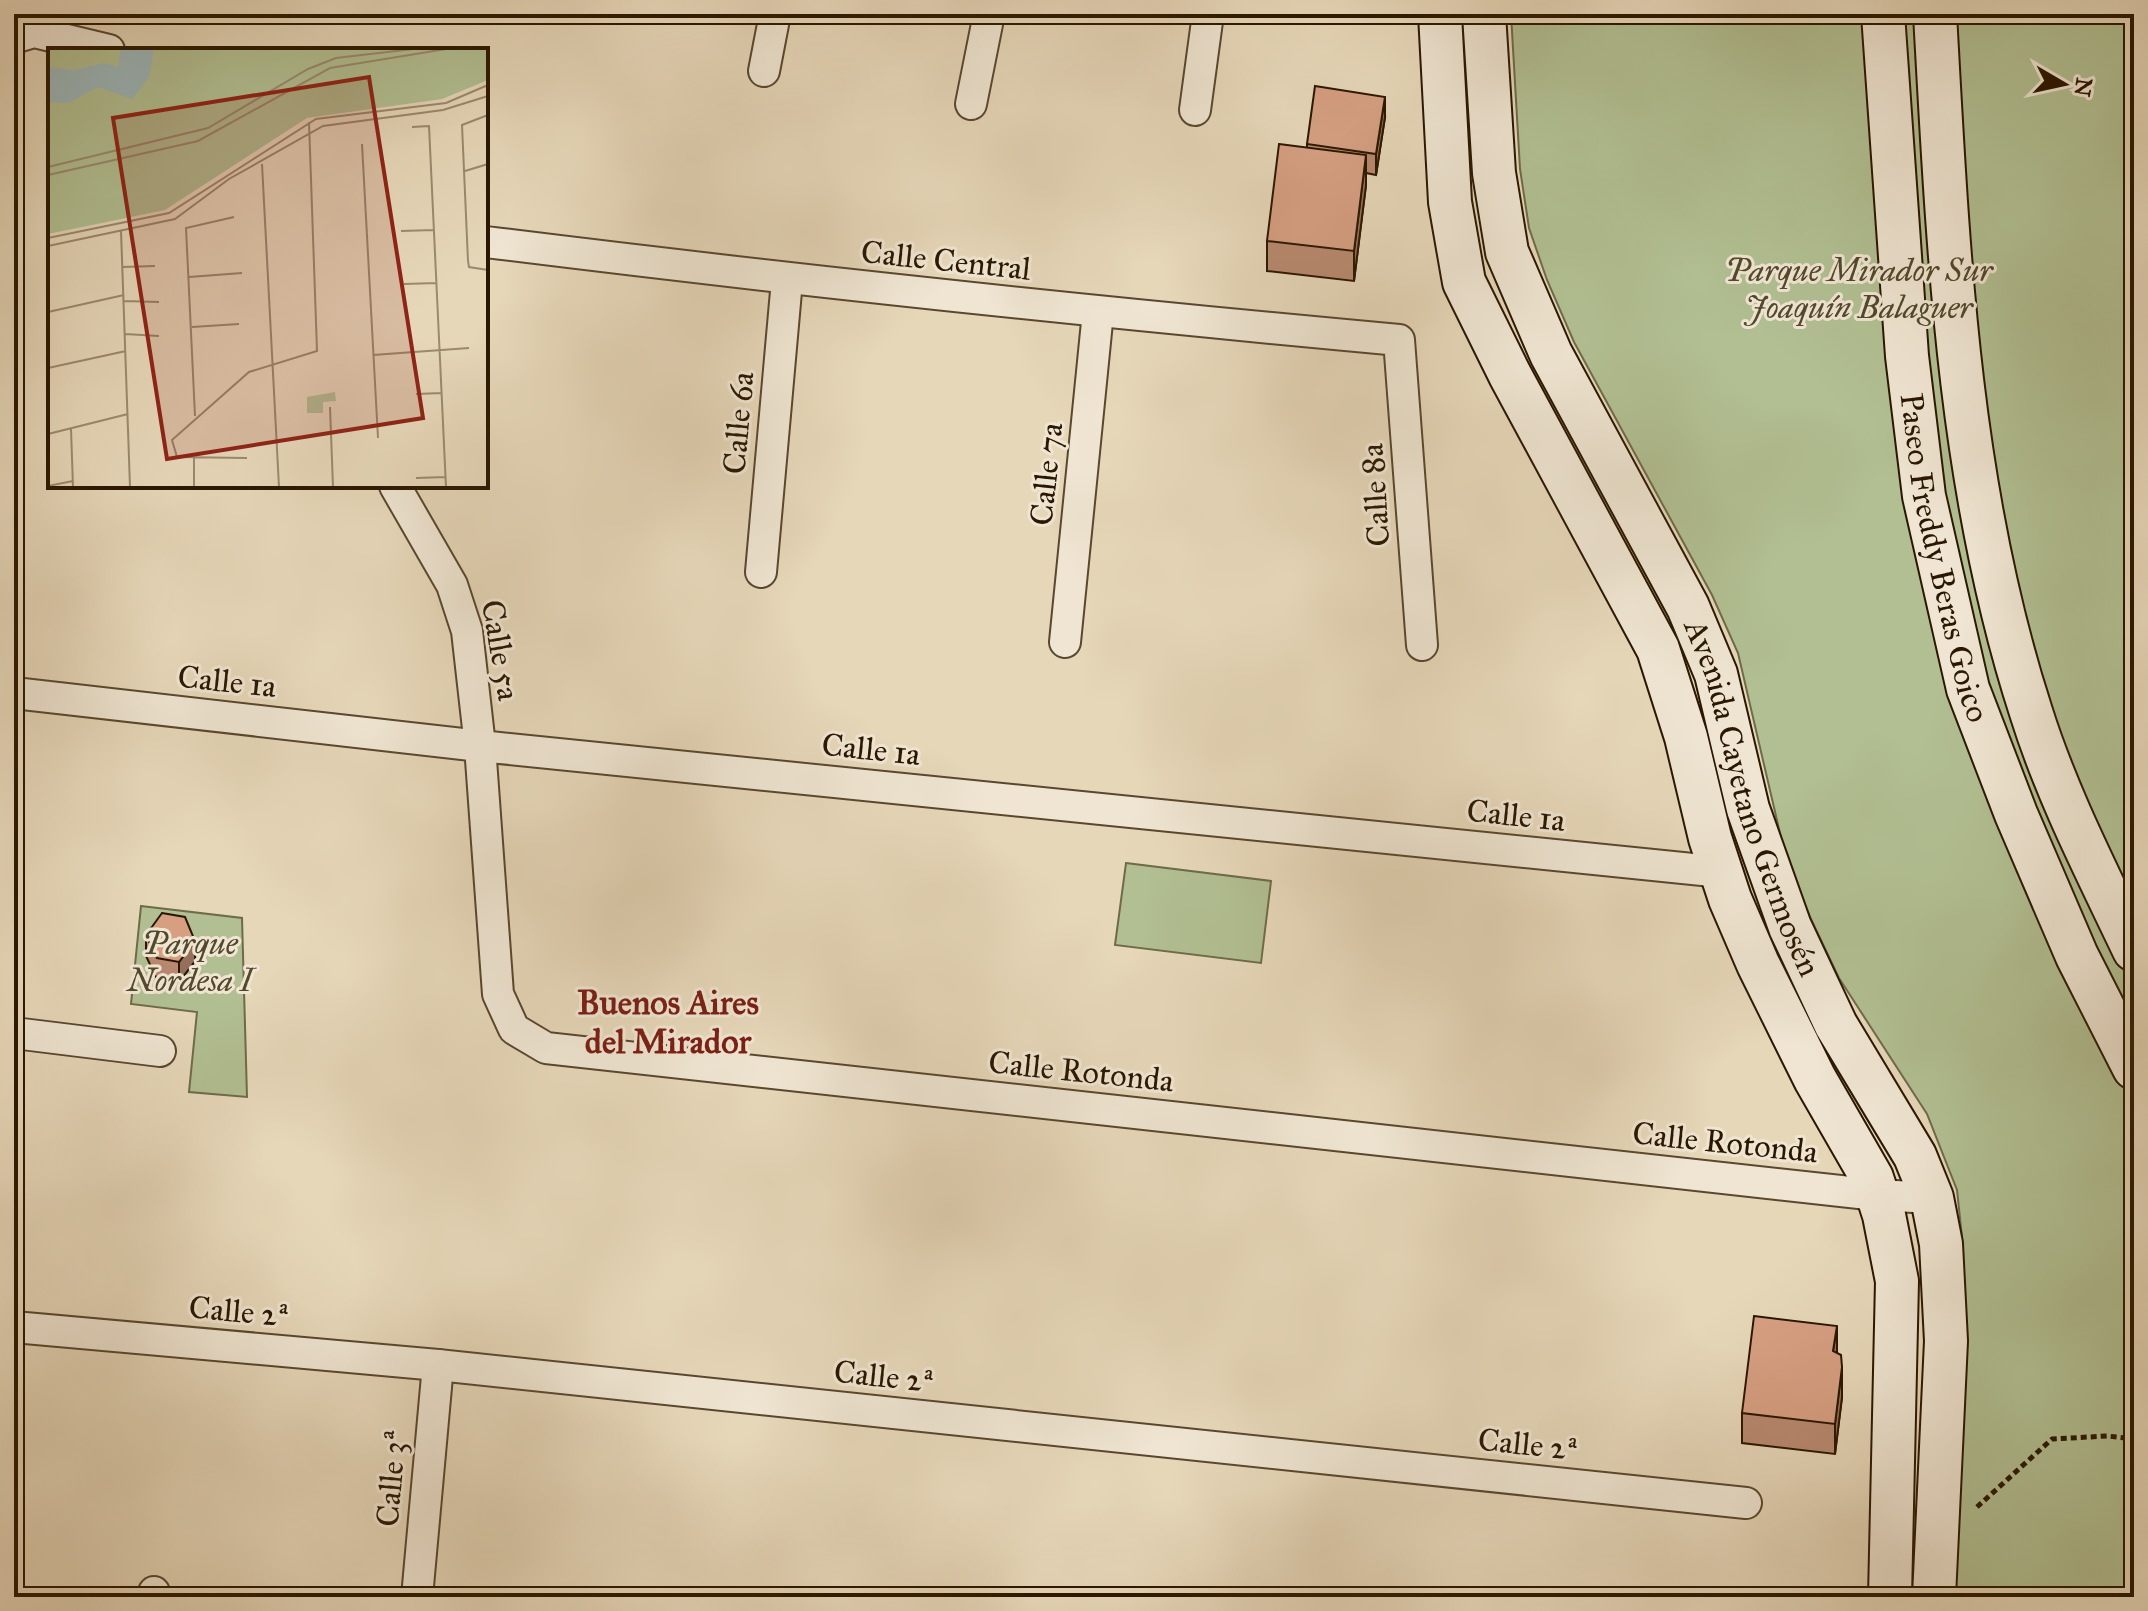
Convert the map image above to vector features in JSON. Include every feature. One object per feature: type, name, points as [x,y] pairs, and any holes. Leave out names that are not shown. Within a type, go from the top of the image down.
[{"type":"street","points":[[764,71],[775,14]]},
{"type":"street","points":[[971,104],[989,14]]},
{"type":"street","points":[[1195,110],[1208,14]]},
{"type":"street","name":"Avenida Cayetano Germosén","points":[[1440,14],[1450,202],[1464,282],[1517,389],[1658,649],[1686,737],[1710,838],[1730,899],[1758,964],[1815,1079],[1872,1178],[1877,1195],[1897,1281],[1890,1597]]},
{"type":"street","name":"Avenida Cayetano Germosén","points":[[1484,14],[1494,173],[1507,252],[1551,354],[1688,607],[1716,674],[1748,809],[1790,927],[1836,1025],[1915,1156],[1932,1198],[1941,1244],[1946,1341],[1934,1597]]},
{"type":"street","name":"Paseo Freddy Beras Goico","points":[[1883,14],[1907,356],[1924,496],[1968,689],[2016,814],[2077,956],[2134,1068]]},
{"type":"street","name":"Paseo Freddy Beras Goico","points":[[1935,14],[1958,364],[1993,572],[2031,712],[2060,791],[2134,950]]},
{"type":"street","points":[[14,38],[34,32],[101,48]]},
{"type":"street","name":"Calle Central","points":[[488,242],[787,280],[1399,340]]},
{"type":"street","name":"Calle 6a","points":[[761,572],[787,280]]},
{"type":"street","name":"Calle 7a","points":[[1065,642],[1098,312]]},
{"type":"street","name":"Calle 8a","points":[[1399,340],[1422,645]]},
{"type":"street","name":"Calle 5a","points":[[396,488],[456,596],[467,631],[480,746]]},
{"type":"street","name":"Calle 1a","points":[[14,693],[480,746],[1722,872]]},
{"type":"street","name":"Calle Rotonda","points":[[480,746],[498,994],[514,1029],[546,1048],[1877,1195],[1932,1198]]},
{"type":"street","points":[[14,1033],[160,1051]]},
{"type":"street","name":"Calle 2ª","points":[[14,1327],[438,1365],[1746,1503]]},
{"type":"street","name":"Calle 3ª","points":[[417,1597],[438,1365]]},
{"type":"path","points":[[1936,1546],[2052,1439],[2107,1436],[2134,1442]]},
{"type":"green space","name":"Parque Mirador Sur Joaquín Balaguer","points":[[1511,14],[2134,14],[2134,1597],[1954,1597],[1962,1237],[1957,1190],[1927,1114],[1839,978],[1810,917],[1786,859],[1738,653],[1712,595],[1574,342],[1547,280],[1529,228],[1520,169]]},
{"type":"green space","points":[[1126,863],[1271,881],[1261,963],[1115,945]]},
{"type":"green space","name":"Parque Nordesa I","points":[[141,906],[242,918],[247,1097],[189,1092],[197,1012],[131,1004]]},
{"type":"building","points":[[1315,86],[1385,97],[1376,154],[1307,144]]},
{"type":"building","points":[[1279,144],[1366,155],[1354,251],[1267,241]]},
{"type":"building","points":[[162,913],[185,917],[195,941],[179,962],[157,958],[146,935]]},
{"type":"building","points":[[1754,1316],[1837,1326],[1833,1351],[1841,1355],[1842,1367],[1835,1424],[1742,1413]]},
{"type":"district","name":"Buenos Aires del Mirador","points":[[668,1022]]}]
